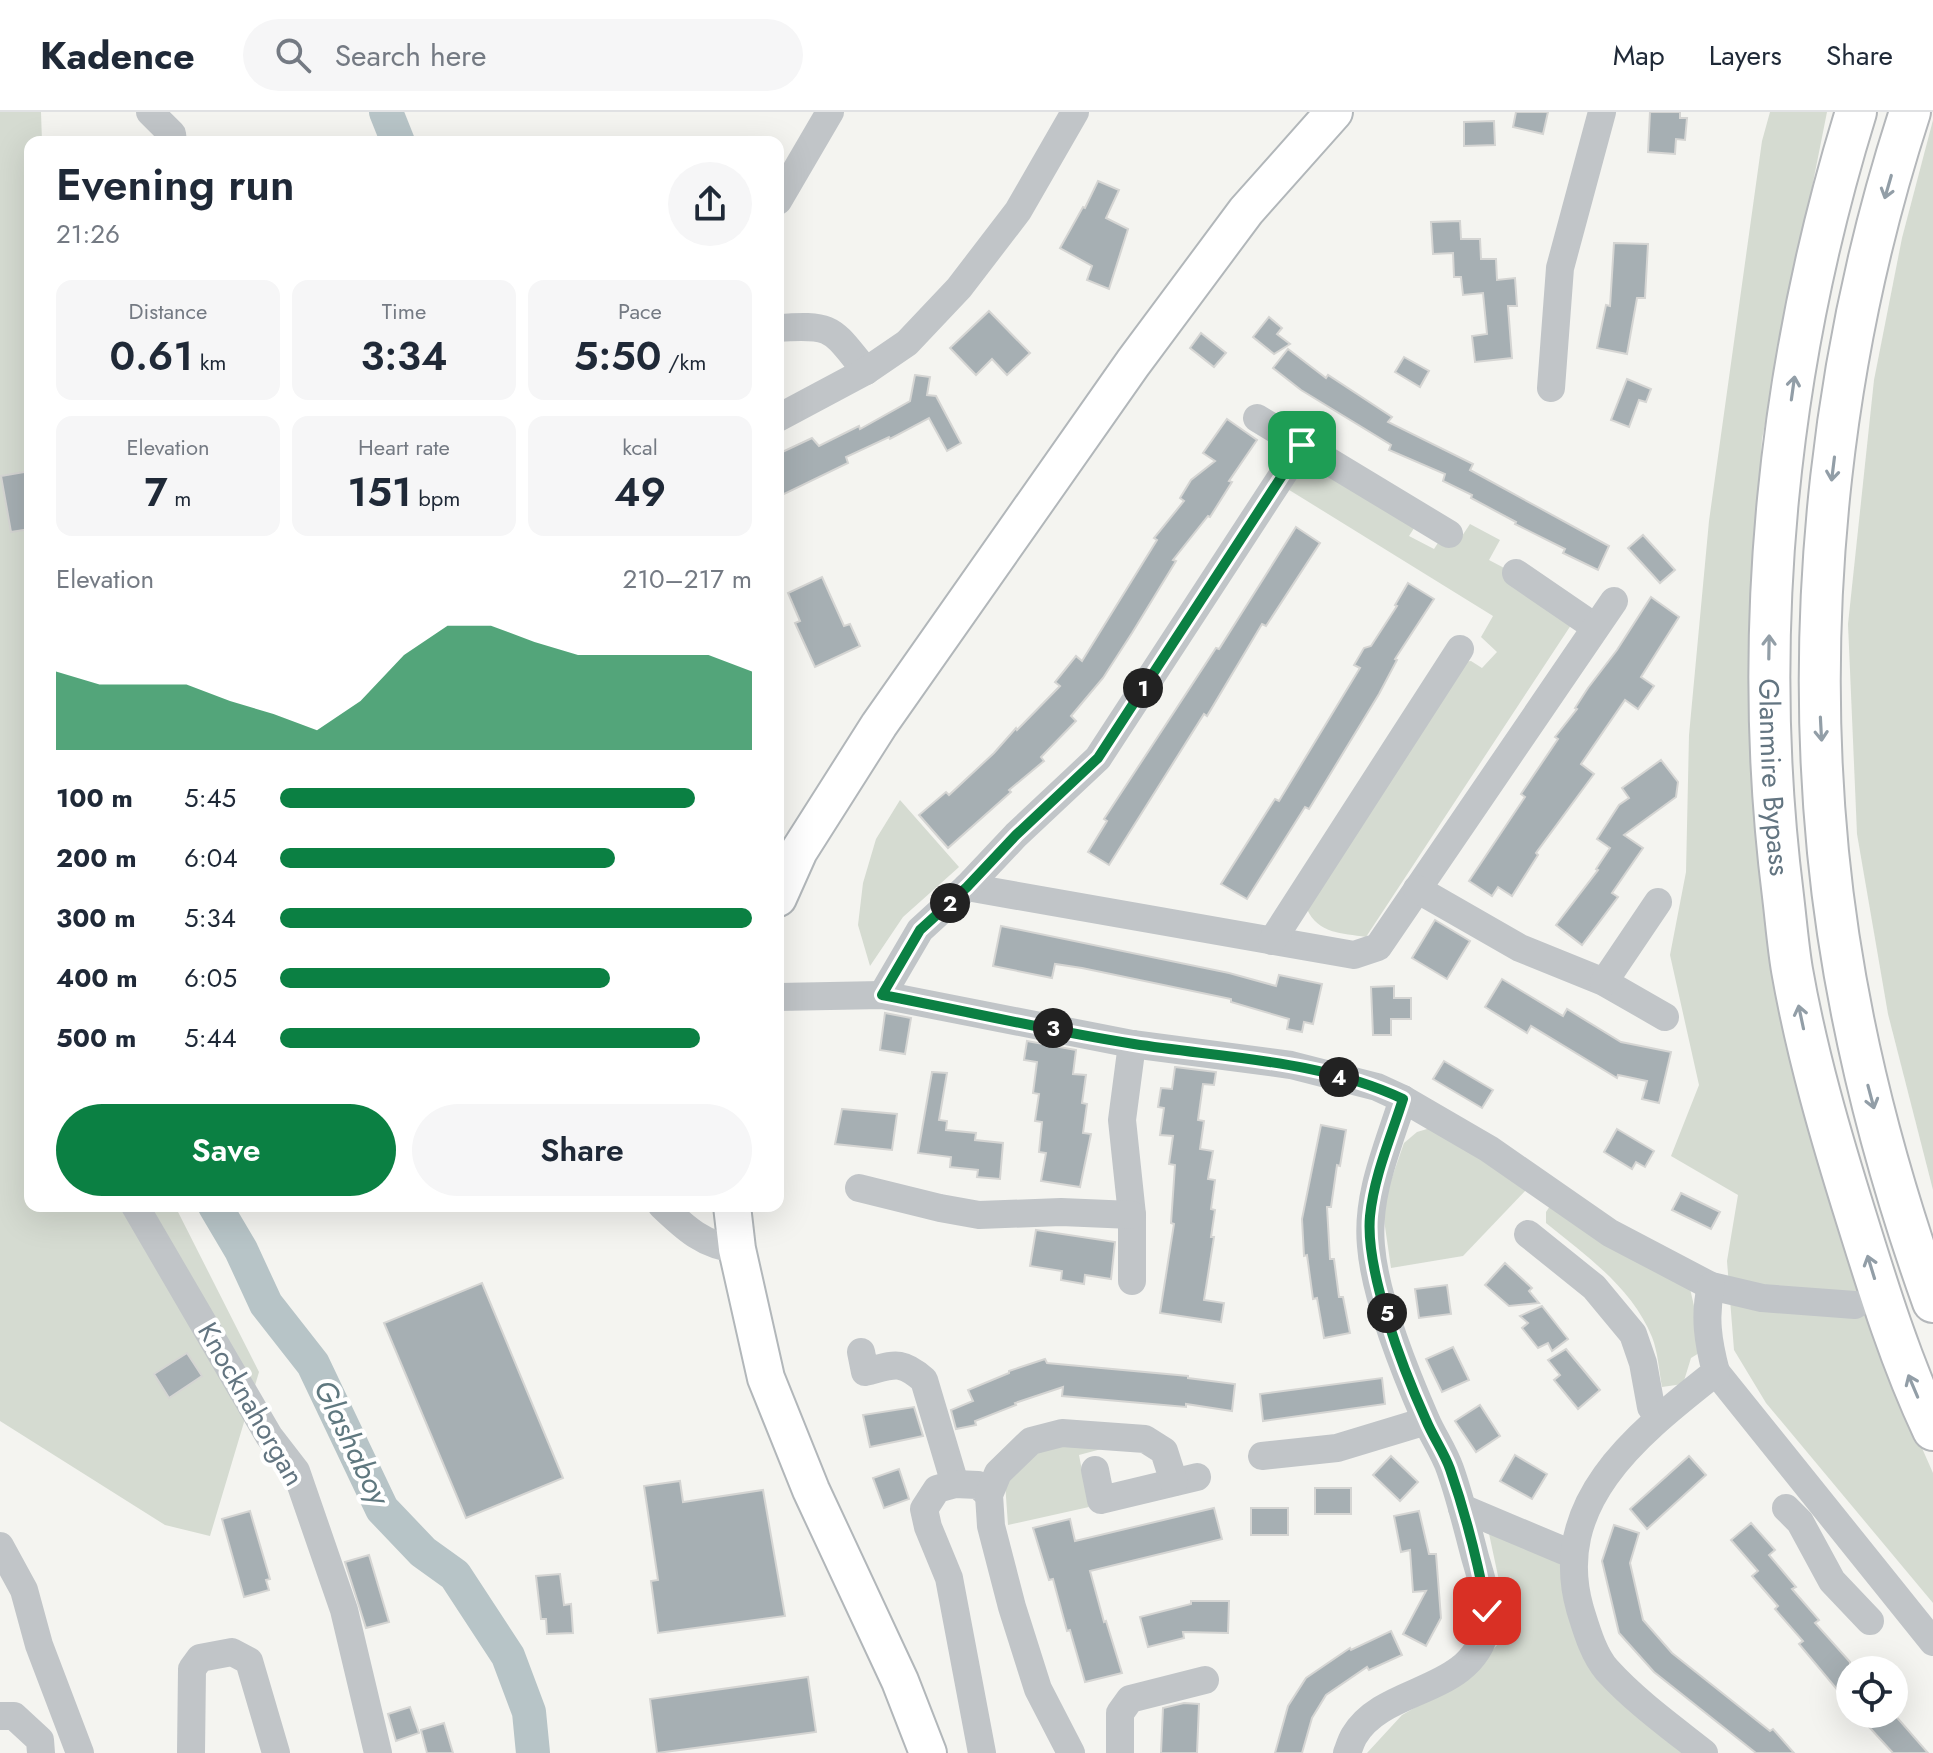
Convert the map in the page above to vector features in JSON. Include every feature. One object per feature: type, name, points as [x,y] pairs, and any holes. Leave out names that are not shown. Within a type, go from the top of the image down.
[{"type":"highway","name":"Glanmire Bypass","points":[[1856,112],[1812,274],[1790,407],[1773,557],[1769,643],[1775,834],[1791,966],[1823,1112],[1895,1341],[1933,1430]]},
{"type":"highway","name":"Glanmire Bypass","points":[[1910,112],[1875,230],[1843,398],[1829,503],[1820,706],[1828,853],[1854,1020],[1892,1177],[1933,1302]]},
{"type":"main road","points":[[784,885],[799,851],[870,738],[1133,363],[1246,211],[1334,112]]},
{"type":"main road","points":[[733,1212],[737,1249],[766,1378],[811,1490],[900,1681],[928,1753]]},
{"type":"street","points":[[150,112],[172,136]]},
{"type":"street","points":[[784,191],[830,112]]},
{"type":"street","points":[[784,415],[866,371],[907,343],[959,288],[1018,211],[1075,112]]},
{"type":"street","points":[[1551,388],[1560,268],[1602,112]]},
{"type":"street","points":[[784,328],[813,326],[833,332],[866,371]]},
{"type":"street","points":[[1257,418],[1449,534]]},
{"type":"street","points":[[882,995],[920,930],[1098,758],[1302,445]]},
{"type":"street","points":[[1516,573],[1595,627]]},
{"type":"street","points":[[967,887],[1354,955],[1378,947],[1614,601]]},
{"type":"street","points":[[1272,941],[1460,649]]},
{"type":"street","points":[[1417,889],[1520,948],[1604,982],[1665,1017]]},
{"type":"street","points":[[1604,982],[1658,902]]},
{"type":"street","points":[[784,997],[882,995],[1132,1044],[1291,1065],[1377,1087],[1489,1149],[1610,1233],[1711,1286],[1762,1298],[1855,1305]]},
{"type":"street","points":[[1132,1044],[1122,1120],[1132,1215],[1132,1281]]},
{"type":"street","points":[[1347,1753],[1354,1735],[1375,1714],[1458,1672],[1473,1657],[1486,1627],[1487,1611],[1449,1466],[1426,1421],[1374,1271],[1370,1218],[1375,1185],[1403,1099]]},
{"type":"street","points":[[859,1188],[979,1215],[1061,1212],[1132,1215]]},
{"type":"street","name":"Knocknahorgan","points":[[138,1212],[269,1436],[296,1471],[344,1610],[378,1753]]},
{"type":"street","points":[[668,1212],[694,1236],[718,1247],[737,1249]]},
{"type":"street","points":[[1528,1234],[1594,1287],[1633,1334],[1643,1363],[1651,1407],[1659,1418]]},
{"type":"street","points":[[1711,1286],[1706,1307],[1708,1343],[1716,1372],[1933,1642]]},
{"type":"street","points":[[861,1352],[865,1372],[898,1363],[924,1380],[955,1484]]},
{"type":"street","points":[[1704,1753],[1605,1668],[1587,1631],[1576,1593],[1574,1555],[1589,1503],[1604,1475],[1659,1418],[1716,1372]]},
{"type":"street","points":[[1262,1456],[1337,1448],[1426,1421]]},
{"type":"street","points":[[1071,1753],[1034,1675],[1012,1607],[991,1526],[989,1495],[998,1473],[1031,1441],[1062,1433],[1145,1439],[1164,1451],[1186,1480],[1101,1500],[1095,1470]]},
{"type":"street","points":[[982,1753],[949,1578],[924,1509],[937,1489],[955,1484],[978,1485],[989,1495]]},
{"type":"street","points":[[1462,1508],[1574,1555]]},
{"type":"street","points":[[1786,1508],[1800,1522],[1832,1581],[1870,1621]]},
{"type":"street","points":[[0,1546],[24,1590],[39,1645],[80,1753]]},
{"type":"street","points":[[1846,1597],[1879,1575]]},
{"type":"street","points":[[191,1753],[192,1669],[200,1658],[232,1652],[249,1661],[276,1753]]},
{"type":"street","points":[[1120,1753],[1120,1713],[1130,1699],[1205,1680]]},
{"type":"street","points":[[0,1716],[14,1716],[23,1724],[40,1740],[41,1753]]},
{"type":"shaded area","points":[[0,112],[41,112],[42,136],[24,136],[24,1212],[178,1212],[259,1372],[210,1536],[165,1525],[0,1421]]},
{"type":"shaded area","points":[[1770,112],[1827,112],[1762,439],[1749,667],[1762,841],[1895,1387],[1933,1473],[1933,1603],[1766,1403],[1734,1350],[1727,1261],[1738,1195],[1671,1156],[1699,1085],[1670,955],[1686,872],[1689,735],[1709,521],[1762,141]]},
{"type":"shaded area","points":[[1933,120],[1933,1190],[1888,1014],[1857,834],[1848,624],[1874,380],[1902,238]]},
{"type":"shaded area","points":[[1308,455],[1418,522],[1409,536],[1434,549],[1443,535],[1460,539],[1470,524],[1500,540],[1489,560],[1571,603],[1575,619],[1366,937],[1324,928],[1307,909],[1463,662],[1471,661],[1482,668],[1497,652],[1481,637],[1493,616],[1286,488]]},
{"type":"shaded area","points":[[900,800],[959,867],[903,917],[870,966],[858,925],[863,883],[876,839]]},
{"type":"shaded area","points":[[1437,1126],[1527,1189],[1463,1256],[1391,1268],[1382,1206],[1404,1143],[1417,1132]]},
{"type":"shaded area","points":[[1552,1203],[1689,1284],[1704,1350],[1691,1358],[1683,1384],[1662,1387],[1654,1343],[1643,1319],[1607,1274],[1546,1223],[1546,1212]]},
{"type":"shaded area","points":[[1120,1444],[1079,1455],[1089,1507],[1008,1525],[1005,1483],[1043,1447]]},
{"type":"shaded area","points":[[1488,1529],[1565,1562],[1592,1664],[1694,1753],[1367,1753],[1402,1715],[1467,1678],[1500,1642],[1507,1618]]},
{"type":"building","points":[[1516,112],[1548,112],[1543,134],[1513,127]]},
{"type":"building","points":[[1650,112],[1680,112],[1680,118],[1687,118],[1685,140],[1676,139],[1675,154],[1648,152]]},
{"type":"building","points":[[1494,121],[1495,145],[1464,146],[1464,122]]},
{"type":"building","points":[[1098,181],[1119,190],[1106,218],[1128,229],[1109,289],[1087,280],[1092,266],[1060,248]]},
{"type":"building","points":[[1460,221],[1461,239],[1480,239],[1481,259],[1496,259],[1497,280],[1515,278],[1517,306],[1508,306],[1512,358],[1475,362],[1472,336],[1487,334],[1483,293],[1463,295],[1461,277],[1454,277],[1453,253],[1433,254],[1431,222]]},
{"type":"building","points":[[1614,243],[1648,244],[1645,298],[1637,298],[1627,354],[1597,348],[1606,305],[1610,306]]},
{"type":"building","points":[[989,311],[1030,353],[1007,375],[992,359],[976,375],[950,348]]},
{"type":"building","points":[[1269,317],[1282,328],[1277,334],[1290,344],[1274,354],[1253,337]]},
{"type":"building","points":[[1201,333],[1226,353],[1214,367],[1190,348]]},
{"type":"building","points":[[1288,349],[1326,378],[1328,375],[1392,417],[1388,422],[1473,464],[1470,470],[1609,546],[1598,570],[1563,553],[1565,549],[1515,524],[1471,498],[1472,495],[1443,481],[1445,474],[1389,450],[1391,445],[1301,390],[1273,368]]},
{"type":"building","points":[[1404,357],[1429,371],[1420,387],[1395,372]]},
{"type":"building","points":[[915,375],[930,377],[927,395],[936,396],[961,443],[947,451],[929,418],[890,439],[846,457],[848,463],[784,494],[784,451],[812,438],[819,446],[859,426],[860,429],[910,401]]},
{"type":"building","points":[[1627,379],[1651,389],[1646,402],[1639,400],[1629,427],[1611,420]]},
{"type":"building","points":[[1227,419],[1257,440],[1229,481],[1232,482],[1210,517],[1173,560],[1176,561],[1103,678],[1071,716],[1076,721],[1041,757],[1044,761],[948,848],[919,815],[946,792],[949,795],[1017,730],[1060,686],[1055,682],[1076,656],[1082,661],[1157,540],[1154,538],[1184,501],[1180,498],[1191,480],[1215,461],[1203,453]]},
{"type":"building","points":[[24,472],[24,530],[11,532],[1,476]]},
{"type":"building","points":[[1296,527],[1320,543],[1266,626],[1262,624],[1207,716],[1204,714],[1109,865],[1088,852],[1107,821],[1104,819],[1216,648],[1219,649]]},
{"type":"building","points":[[1643,535],[1675,570],[1660,583],[1628,548]]},
{"type":"building","points":[[822,577],[844,626],[850,624],[860,646],[815,667],[795,623],[800,621],[788,593]]},
{"type":"building","points":[[1408,583],[1434,599],[1395,659],[1379,694],[1309,809],[1305,807],[1247,899],[1221,884],[1275,799],[1279,801],[1360,668],[1354,665],[1364,648],[1371,646]]},
{"type":"building","points":[[1651,597],[1679,617],[1641,677],[1654,686],[1638,709],[1625,700],[1581,764],[1594,774],[1536,853],[1538,855],[1512,896],[1498,887],[1492,896],[1469,881],[1525,797],[1521,794],[1558,739],[1555,737]]},
{"type":"building","points":[[1661,760],[1678,782],[1676,797],[1624,835],[1643,848],[1612,893],[1618,897],[1582,945],[1556,925],[1598,870],[1610,848],[1597,839],[1619,805],[1629,798],[1622,788]]},
{"type":"building","points":[[1435,920],[1470,941],[1447,979],[1412,958]]},
{"type":"building","points":[[1001,926],[1229,973],[1276,986],[1279,975],[1322,984],[1313,1024],[1304,1022],[1302,1032],[1287,1029],[1289,1019],[1231,1002],[1231,999],[1082,968],[1055,964],[1052,978],[993,966]]},
{"type":"building","points":[[1502,979],[1563,1016],[1567,1009],[1621,1042],[1671,1052],[1659,1103],[1642,1099],[1647,1081],[1618,1075],[1617,1078],[1531,1026],[1527,1033],[1485,1007]]},
{"type":"building","points":[[1394,986],[1394,998],[1411,998],[1411,1019],[1391,1019],[1391,1035],[1373,1035],[1371,987]]},
{"type":"building","points":[[885,1013],[911,1018],[905,1054],[880,1050]]},
{"type":"building","points":[[1027,1041],[1076,1050],[1073,1074],[1086,1075],[1082,1103],[1087,1104],[1083,1133],[1091,1134],[1080,1187],[1041,1181],[1046,1153],[1039,1152],[1042,1122],[1035,1121],[1039,1094],[1033,1093],[1037,1062],[1024,1060]]},
{"type":"building","points":[[1444,1061],[1493,1090],[1482,1108],[1433,1079]]},
{"type":"building","points":[[1175,1067],[1216,1072],[1214,1085],[1203,1084],[1198,1120],[1204,1121],[1200,1149],[1213,1151],[1208,1179],[1215,1180],[1211,1209],[1215,1210],[1211,1237],[1214,1237],[1204,1300],[1224,1303],[1221,1322],[1160,1313],[1174,1224],[1171,1223],[1175,1165],[1169,1164],[1173,1136],[1160,1135],[1164,1108],[1158,1107],[1161,1088],[1172,1089]]},
{"type":"building","points":[[932,1072],[947,1073],[939,1120],[947,1121],[946,1130],[976,1133],[975,1140],[1003,1143],[1000,1179],[977,1177],[978,1170],[950,1167],[951,1157],[918,1153]]},
{"type":"building","points":[[842,1109],[897,1114],[892,1150],[835,1144]]},
{"type":"building","points":[[1321,1125],[1346,1130],[1331,1207],[1327,1207],[1330,1259],[1334,1259],[1339,1297],[1343,1297],[1350,1333],[1324,1338],[1317,1298],[1313,1299],[1307,1255],[1304,1256],[1302,1219]]},
{"type":"building","points":[[1617,1129],[1654,1151],[1645,1167],[1636,1162],[1632,1169],[1604,1152]]},
{"type":"building","points":[[1681,1193],[1720,1212],[1711,1229],[1672,1210]]},
{"type":"building","points":[[1036,1230],[1115,1242],[1111,1279],[1085,1275],[1084,1284],[1061,1280],[1062,1271],[1030,1266]]},
{"type":"building","points":[[1505,1263],[1532,1288],[1529,1291],[1539,1303],[1509,1306],[1485,1285]]},
{"type":"building","points":[[482,1283],[563,1478],[466,1518],[384,1323]]},
{"type":"building","points":[[1447,1285],[1451,1314],[1419,1318],[1415,1289]]},
{"type":"building","points":[[1542,1306],[1568,1339],[1552,1351],[1548,1343],[1538,1348],[1522,1328],[1528,1323],[1520,1316]]},
{"type":"building","points":[[1453,1347],[1469,1380],[1442,1392],[1426,1359]]},
{"type":"building","points":[[1566,1349],[1600,1390],[1578,1409],[1554,1380],[1560,1375],[1548,1360]]},
{"type":"building","points":[[187,1353],[202,1376],[169,1398],[154,1374]]},
{"type":"building","points":[[1045,1359],[1047,1363],[1188,1376],[1235,1384],[1232,1411],[1186,1404],[1186,1407],[1062,1396],[1063,1387],[1015,1403],[975,1421],[976,1425],[956,1429],[951,1410],[973,1401],[968,1390]]},
{"type":"building","points":[[1382,1378],[1385,1404],[1263,1421],[1260,1394]]},
{"type":"building","points":[[1480,1405],[1500,1436],[1476,1452],[1455,1421]]},
{"type":"building","points":[[914,1407],[923,1436],[870,1447],[863,1415]]},
{"type":"building","points":[[1515,1455],[1547,1474],[1532,1499],[1500,1481]]},
{"type":"building","points":[[1391,1456],[1418,1482],[1400,1501],[1373,1475]]},
{"type":"building","points":[[1689,1456],[1706,1475],[1647,1529],[1630,1509]]},
{"type":"building","points":[[899,1469],[909,1499],[884,1508],[873,1478]]},
{"type":"building","points":[[680,1481],[683,1502],[763,1490],[785,1616],[658,1633],[651,1581],[658,1580],[644,1486]]},
{"type":"building","points":[[1315,1488],[1351,1488],[1351,1514],[1315,1514]]},
{"type":"building","points":[[1214,1508],[1222,1539],[1090,1571],[1122,1673],[1085,1682],[1053,1579],[1049,1580],[1033,1528],[1070,1519],[1075,1541]]},
{"type":"building","points":[[1251,1508],[1288,1508],[1288,1535],[1251,1535]]},
{"type":"building","points":[[250,1511],[270,1579],[266,1580],[269,1590],[244,1597],[222,1519]]},
{"type":"building","points":[[1419,1511],[1429,1554],[1436,1554],[1441,1618],[1426,1646],[1403,1634],[1426,1591],[1413,1592],[1410,1550],[1401,1552],[1394,1516]]},
{"type":"building","points":[[1751,1523],[1775,1550],[1769,1555],[1796,1587],[1792,1589],[1819,1620],[1815,1623],[1845,1656],[1836,1656],[1836,1688],[1799,1644],[1803,1641],[1752,1576],[1758,1571],[1731,1540]]},
{"type":"building","points":[[1614,1525],[1639,1533],[1630,1563],[1643,1620],[1672,1653],[1770,1731],[1773,1729],[1794,1753],[1756,1753],[1654,1672],[1619,1633],[1602,1561]]},
{"type":"building","points":[[369,1555],[389,1622],[366,1628],[345,1562]]},
{"type":"building","points":[[560,1574],[564,1605],[571,1604],[573,1633],[547,1634],[546,1619],[541,1619],[536,1576]]},
{"type":"building","points":[[1191,1601],[1229,1601],[1228,1633],[1183,1632],[1184,1638],[1148,1647],[1140,1617],[1191,1604]]},
{"type":"building","points":[[1391,1631],[1402,1655],[1369,1670],[1367,1667],[1326,1695],[1312,1718],[1302,1753],[1275,1753],[1288,1706],[1306,1678],[1350,1648]]},
{"type":"building","points":[[808,1677],[816,1732],[657,1753],[650,1699]]},
{"type":"building","points":[[1184,1703],[1199,1704],[1197,1753],[1161,1753],[1163,1708]]},
{"type":"building","points":[[410,1707],[419,1733],[396,1741],[388,1714]]},
{"type":"building","points":[[444,1723],[453,1753],[427,1753],[421,1730]]},
{"type":"building","points":[[1870,1728],[1906,1728],[1928,1753],[1893,1753]]},
{"type":"waterway","name":"Glashaboy","points":[[386,112],[396,136]]},
{"type":"waterway","name":"Glashaboy","points":[[219,1212],[241,1250],[266,1304],[313,1364],[382,1509],[423,1552],[455,1575],[508,1656],[529,1712],[533,1753]]},
{"type":"route","points":[[1302,445],[1098,758],[920,930],[882,995],[1132,1044],[1291,1065],[1377,1087],[1403,1099],[1375,1185],[1370,1218],[1374,1271],[1426,1421],[1449,1466],[1487,1611]]}]
